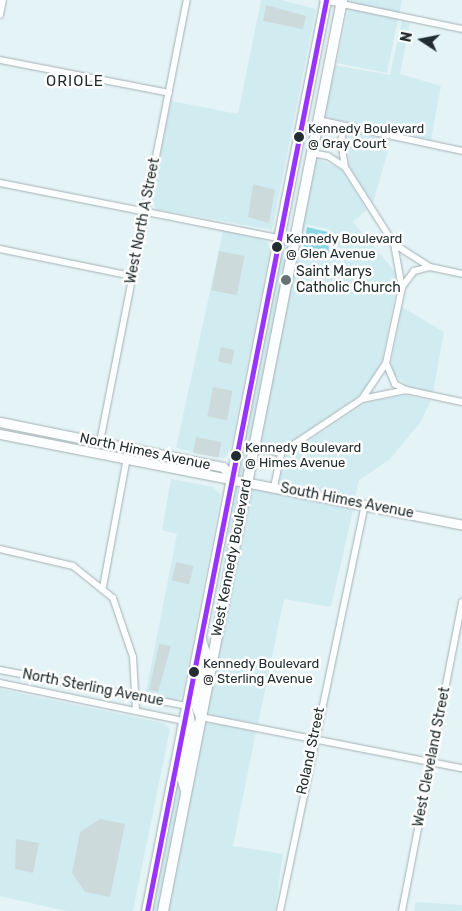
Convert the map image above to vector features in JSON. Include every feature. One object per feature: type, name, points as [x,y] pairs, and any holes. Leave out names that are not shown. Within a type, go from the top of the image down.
[{"type":"main road","name":"West Kennedy Boulevard","points":[[147,911],[324,0]]},
{"type":"main road","name":"West Kennedy Boulevard","points":[[163,911],[342,2]]},
{"type":"main road","points":[[200,637],[204,653],[195,702],[201,717]]},
{"type":"main road","points":[[186,706],[191,730],[182,777],[186,792]]},
{"type":"street","points":[[0,15],[3,0]]},
{"type":"street","name":"West North A Street","points":[[100,442],[187,0]]},
{"type":"street","points":[[324,0],[342,2],[462,29]]},
{"type":"street","points":[[0,60],[169,93]]},
{"type":"street","points":[[318,120],[462,151]]},
{"type":"street","points":[[274,487],[281,454],[362,399],[386,363],[402,288],[394,244],[345,167],[341,142],[344,126]]},
{"type":"street","points":[[312,153],[328,156],[345,167]]},
{"type":"street","points":[[0,183],[294,241]]},
{"type":"street","points":[[394,244],[430,268]]},
{"type":"street","points":[[0,249],[132,276]]},
{"type":"street","points":[[402,288],[414,271],[430,268],[462,274]]},
{"type":"street","points":[[386,363],[395,384],[406,390],[462,402]]},
{"type":"street","points":[[362,399],[406,390]]},
{"type":"street","name":"North Himes Avenue","points":[[0,422],[222,468],[231,476]]},
{"type":"street","name":"North Himes Avenue","points":[[0,434],[220,478],[231,476]]},
{"type":"street","points":[[253,448],[281,454]]},
{"type":"street","points":[[103,587],[127,458]]},
{"type":"street","name":"South Himes Avenue","points":[[231,476],[274,487],[462,525]]},
{"type":"street","name":"Roland Street","points":[[280,911],[313,739],[365,504]]},
{"type":"street","points":[[0,549],[65,563],[103,587],[127,632],[133,657],[136,711]]},
{"type":"street","name":"West Cleveland Street","points":[[402,911],[462,602]]},
{"type":"street","name":"North Sterling Avenue","points":[[0,670],[186,706]]},
{"type":"street","name":"North Sterling Avenue","points":[[0,683],[184,721]]},
{"type":"street","points":[[201,717],[462,768]]},
{"type":"shaded area","points":[[261,0],[281,0],[316,9],[272,230],[156,209],[152,199],[171,101],[238,114]]},
{"type":"shaded area","points":[[350,0],[402,0],[387,73],[337,63]]},
{"type":"shaded area","points":[[402,21],[410,23],[400,74],[441,86],[431,140],[324,117],[334,65],[390,75]]},
{"type":"shaded area","points":[[348,131],[391,140],[373,203],[349,166]]},
{"type":"shaded area","points":[[315,158],[341,169],[367,210],[353,222],[396,273],[397,287],[382,359],[373,378],[359,396],[280,449],[259,445]],"holes":[[[306,224],[331,230],[332,257],[300,252]]]},
{"type":"shaded area","points":[[307,227],[328,232],[329,254],[303,249]]},
{"type":"shaded area","points":[[223,231],[258,238],[267,242],[270,249],[231,446],[226,457],[221,458],[176,448]]},
{"type":"shaded area","points":[[282,243],[289,244],[243,475],[237,474]]},
{"type":"shaded area","points":[[402,307],[444,332],[433,392],[408,387],[394,374],[391,363]]},
{"type":"shaded area","points":[[405,395],[431,401],[420,423],[389,460],[359,480],[355,498],[279,484],[285,456],[365,403]]},
{"type":"shaded area","points":[[171,479],[213,487],[221,495],[182,696],[177,701],[146,692],[177,534],[162,530]]},
{"type":"shaded area","points":[[235,482],[242,483],[210,708],[203,707]]},
{"type":"shaded area","points":[[251,485],[354,506],[331,607],[284,599],[258,724],[206,714]]},
{"type":"shaded area","points":[[0,689],[163,723],[170,729],[133,911],[66,911],[0,896]]},
{"type":"shaded area","points":[[188,722],[195,723],[158,911],[151,910]]},
{"type":"shaded area","points":[[205,722],[256,732],[233,846],[283,854],[275,911],[168,911]]},
{"type":"shaded area","points":[[416,902],[462,905],[462,911],[414,911]]},
{"type":"building","points":[[266,5],[306,16],[303,29],[263,21]]},
{"type":"building","points":[[253,184],[275,190],[269,223],[248,217]]},
{"type":"building","points":[[219,251],[245,256],[237,295],[211,290]]},
{"type":"building","points":[[221,347],[235,350],[232,365],[218,362]]},
{"type":"building","points":[[213,387],[233,391],[227,420],[207,416]]},
{"type":"building","points":[[196,437],[222,442],[218,458],[193,453]]},
{"type":"building","points":[[176,562],[194,566],[189,585],[172,581]]},
{"type":"building","points":[[159,644],[171,646],[158,692],[149,690]]},
{"type":"building","points":[[100,819],[125,824],[110,897],[85,892],[72,873],[80,832]]},
{"type":"building","points":[[16,839],[39,843],[33,873],[15,869]]},
{"type":"transit line","points":[[147,911],[326,0]]},
{"type":"place","name":"Kennedy Boulevard @ Gray Court","points":[[299,137]]},
{"type":"place","name":"Kennedy Boulevard @ Glen Avenue","points":[[277,247]]},
{"type":"place","name":"Saint Marys Catholic Church","points":[[286,280]]},
{"type":"place","name":"Kennedy Boulevard @ Himes Avenue","points":[[236,456]]},
{"type":"place","name":"Kennedy Boulevard @ Sterling Avenue","points":[[194,672]]},
{"type":"district","name":"ORIOLE","points":[[75,82]]}]
